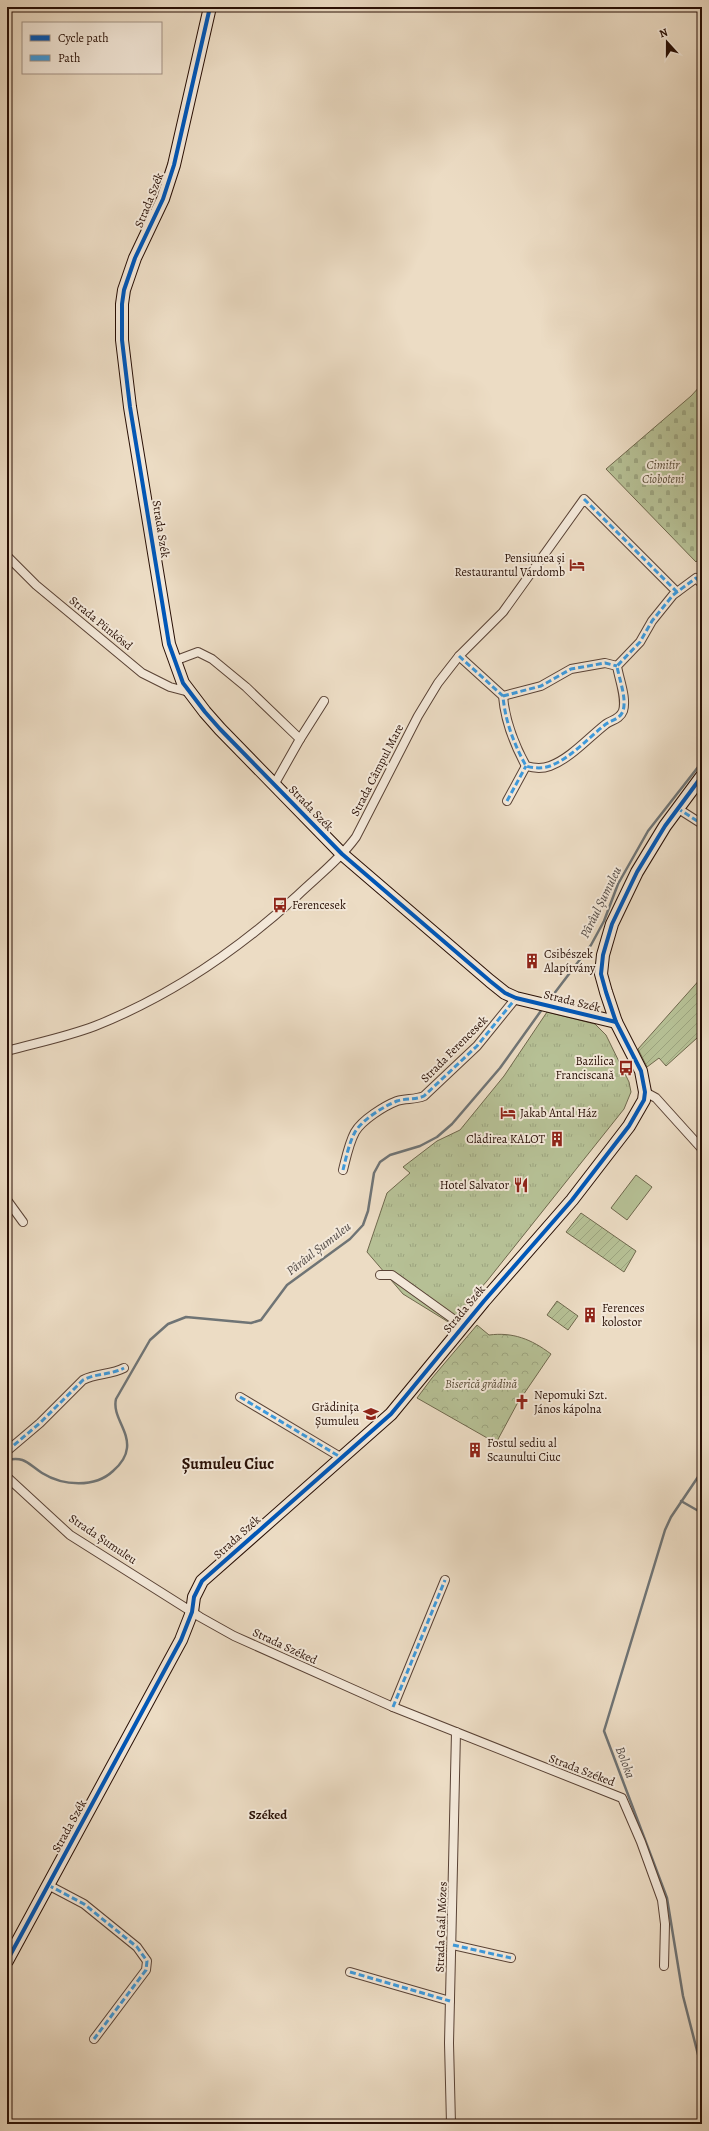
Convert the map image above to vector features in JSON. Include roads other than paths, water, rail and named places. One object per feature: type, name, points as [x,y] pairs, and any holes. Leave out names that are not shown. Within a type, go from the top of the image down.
[{"type":"street","name":"Strada Szék","points":[[210,7],[174,165],[163,199],[135,258],[122,304],[121,321],[130,407],[169,644],[174,661],[189,692],[205,712],[342,854],[490,981],[505,993],[516,998],[616,1022]]},
{"type":"street","name":"Strada Câmpul Mare","points":[[7,1051],[73,1034],[106,1021],[142,1006],[194,976],[263,927],[342,854],[356,837],[418,716],[438,683],[459,656],[488,630],[503,612],[584,499],[677,592]]},
{"type":"street","name":"Strada Pünkösd","points":[[7,556],[36,585],[142,673],[157,682],[189,692]]},
{"type":"street","points":[[617,666],[640,642],[652,621],[677,592],[696,578],[702,584]]},
{"type":"street","points":[[174,661],[198,652],[212,659],[246,687],[300,739]]},
{"type":"street","points":[[459,656],[503,696],[507,721],[526,766]]},
{"type":"street","points":[[503,696],[542,686],[571,669],[605,663],[617,666]]},
{"type":"street","points":[[526,766],[533,768],[549,766],[570,754],[608,722],[620,716],[624,701],[617,666]]},
{"type":"street","points":[[274,784],[324,701]]},
{"type":"street","points":[[507,801],[526,766]]},
{"type":"street","points":[[702,776],[677,808],[638,872],[617,914],[605,945],[601,965],[601,974],[616,1022],[640,1071],[645,1092],[656,1098],[702,1150]]},
{"type":"street","points":[[677,808],[702,824]]},
{"type":"street","name":"Strada Ferencesek","points":[[343,1170],[355,1132],[360,1126],[394,1102],[424,1096],[477,1046],[516,998]]},
{"type":"street","name":"Strada Szék","points":[[7,1961],[181,1640],[192,1612],[194,1597],[202,1581],[391,1414],[463,1326],[572,1200],[629,1126],[644,1100],[645,1092]]},
{"type":"street","points":[[7,1200],[23,1222]]},
{"type":"street","name":"Strada Szék","points":[[380,1275],[392,1275],[463,1326]]},
{"type":"street","points":[[7,1451],[46,1418],[83,1380],[90,1376],[114,1373],[124,1368]]},
{"type":"street","points":[[240,1397],[342,1458]]},
{"type":"street","name":"Strada Șumuleu","points":[[7,1477],[70,1534],[192,1612]]},
{"type":"street","points":[[393,1707],[445,1580]]},
{"type":"street","name":"Strada Széked","points":[[192,1612],[234,1636],[393,1707],[622,1798],[641,1842],[662,1900],[665,1924],[664,1966]]},
{"type":"street","name":"Strada Gaál Mózes","points":[[451,2124],[450,2001],[456,1732]]},
{"type":"street","points":[[48,1885],[84,1904],[137,1947],[147,1961],[146,1970],[94,2039]]},
{"type":"street","points":[[452,1945],[511,1958]]},
{"type":"street","points":[[350,1972],[450,2001]]},
{"type":"waterway","name":"Pârâul Șumuleu","points":[[547,1003],[591,945],[604,921],[618,884],[648,831],[702,762]]},
{"type":"waterway","name":"Pârâul Șumuleu","points":[[7,1460],[22,1460],[50,1477],[69,1483],[88,1483],[106,1476],[113,1471],[122,1461],[127,1448],[126,1435],[116,1411],[116,1399],[150,1340],[168,1324],[186,1317],[251,1323],[261,1320],[287,1285],[350,1239],[363,1225],[368,1211],[374,1173],[380,1162],[390,1155],[420,1146],[437,1137],[452,1124],[500,1068],[543,1008]]},
{"type":"waterway","name":"Boloka","points":[[702,1471],[671,1517],[665,1530],[604,1731],[667,1898],[683,1996],[702,2070]]},
{"type":"waterway","points":[[681,1501],[702,1513]]},
{"type":"place","name":"Pensiunea și Restaurantul Várdomb","points":[[577,565]]},
{"type":"place","name":"Ferencesek","points":[[280,905]]},
{"type":"place","name":"Csibészek Alapítvány","points":[[532,961]]},
{"type":"place","name":"Bazilica Franciscană","points":[[626,1068]]},
{"type":"place","name":"Jakab Antal Ház","points":[[508,1113]]},
{"type":"place","name":"Clădirea KALOT","points":[[557,1139]]},
{"type":"place","name":"Hotel Salvator","points":[[521,1185]]},
{"type":"place","name":"Ferences kolostor","points":[[590,1315]]},
{"type":"place","name":"Nepomuki Szt. János kápolna","points":[[522,1402]]},
{"type":"place","name":"Grădinița Șumuleu","points":[[371,1414]]},
{"type":"place","name":"Fostul sediu al Scaunului Ciuc","points":[[475,1450]]},
{"type":"district","name":"Șumuleu Ciuc","points":[[228,1463]]},
{"type":"district","name":"Széked","points":[[268,1814]]},
{"type":"park label","name":"Cimitir Cioboteni","points":[[663,472]]},
{"type":"park label","name":"Biserică grădină","points":[[481,1384]]}]
